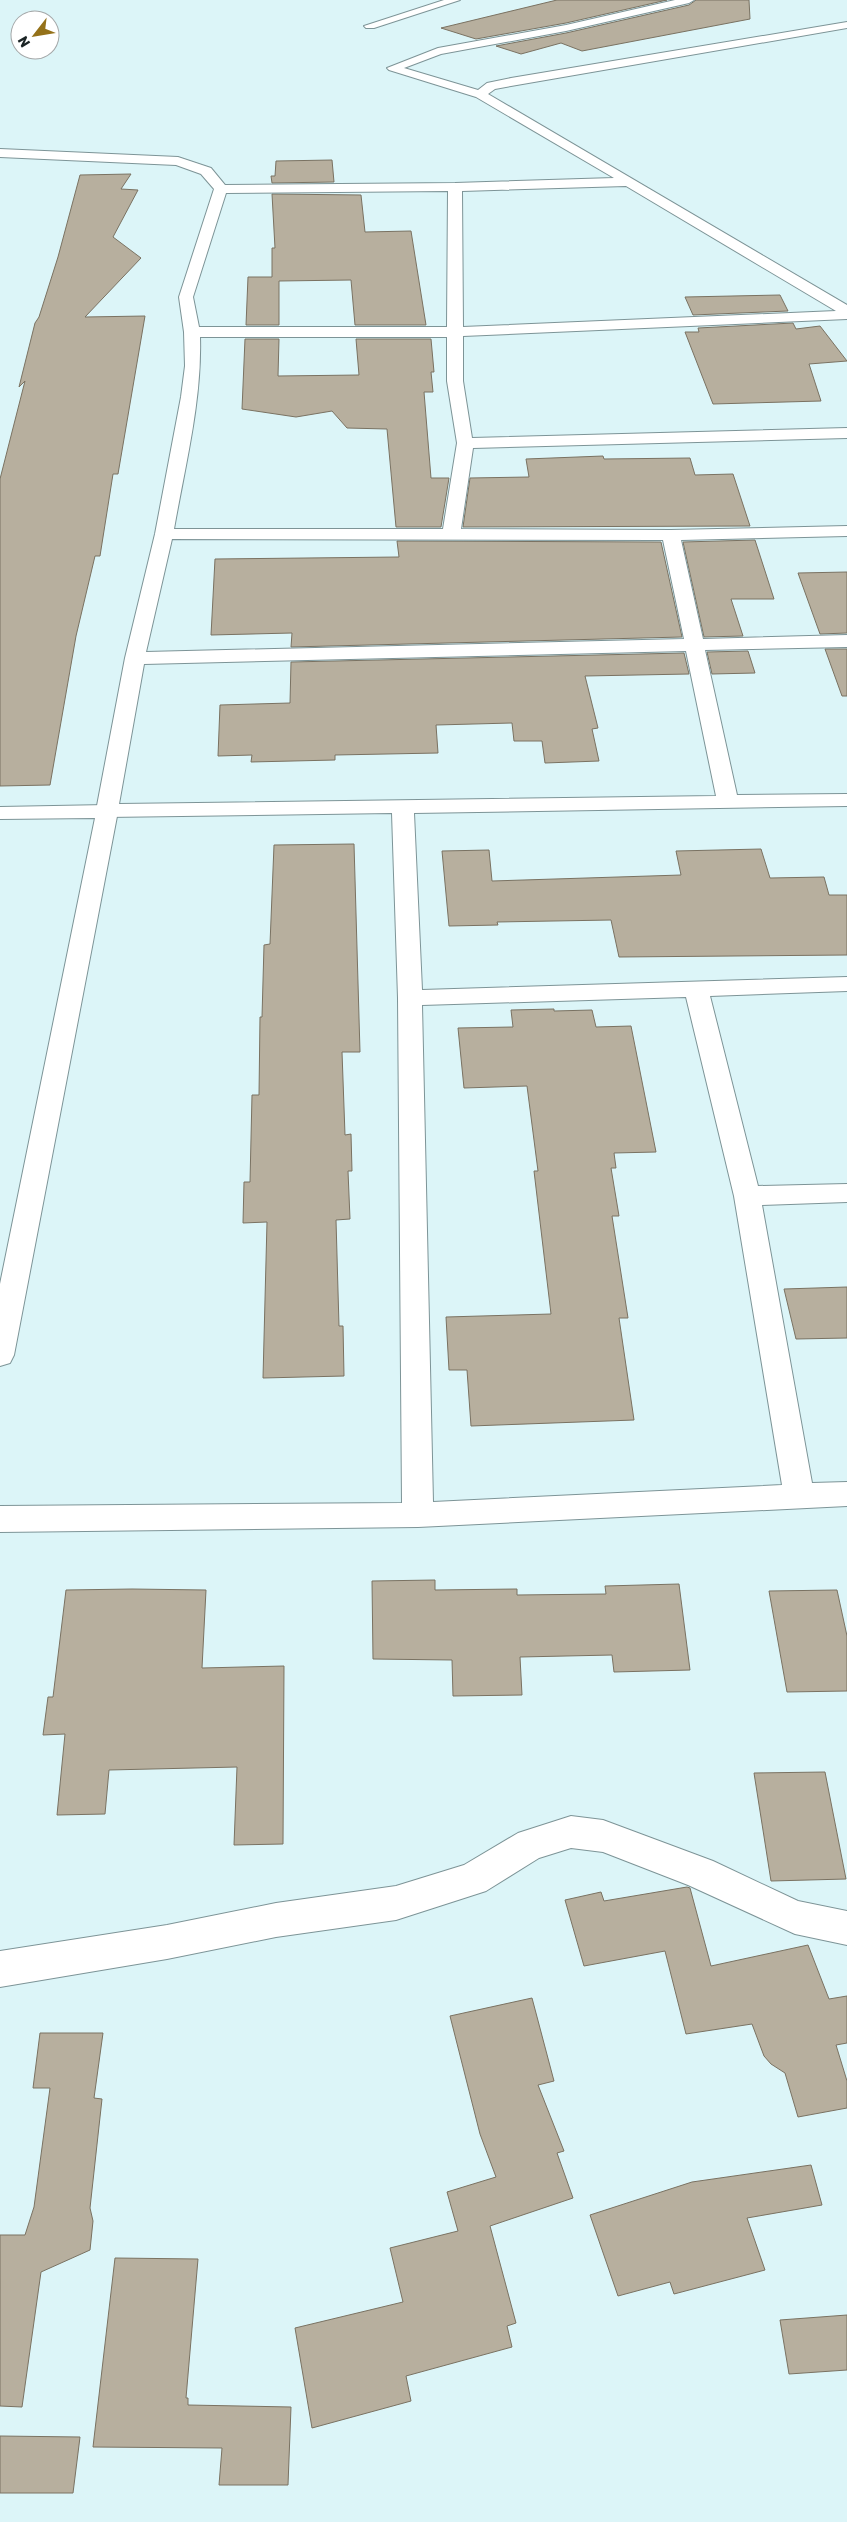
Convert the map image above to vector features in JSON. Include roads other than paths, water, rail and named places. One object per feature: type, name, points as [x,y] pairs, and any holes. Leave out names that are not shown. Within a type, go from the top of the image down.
[{"type":"street","points":[[370,26],[456,0]]},
{"type":"street","points":[[689,0],[566,28],[438,51],[393,68],[480,94],[847,310]]},
{"type":"street","points":[[480,94],[491,86],[511,82],[847,25]]},
{"type":"street","points":[[1,152],[178,161],[206,171],[221,189]]},
{"type":"street","points":[[221,189],[455,187],[628,182]]},
{"type":"street","points":[[450,536],[456,511],[464,443],[455,381],[455,187]]},
{"type":"street","points":[[0,1355],[107,811],[135,658],[164,534],[189,397],[193,366],[192,332],[186,297],[221,189]]},
{"type":"street","points":[[192,332],[455,332],[847,315]]},
{"type":"street","points":[[464,443],[847,433]]},
{"type":"street","points":[[164,534],[671,536],[847,531]]},
{"type":"street","points":[[671,536],[696,645],[728,803]]},
{"type":"street","points":[[135,658],[847,640]]},
{"type":"street","points":[[0,813],[847,800]]},
{"type":"street","points":[[403,806],[410,998],[418,1515]]},
{"type":"street","points":[[410,998],[847,984]]},
{"type":"street","points":[[696,988],[747,1196],[799,1497]]},
{"type":"street","points":[[747,1196],[847,1193]]},
{"type":"street","points":[[0,1519],[418,1515],[847,1494]]},
{"type":"street","points":[[0,1970],[167,1942],[276,1920],[396,1903],[472,1879],[530,1844],[571,1832],[603,1836],[700,1873],[795,1917],[847,1928]]}]
